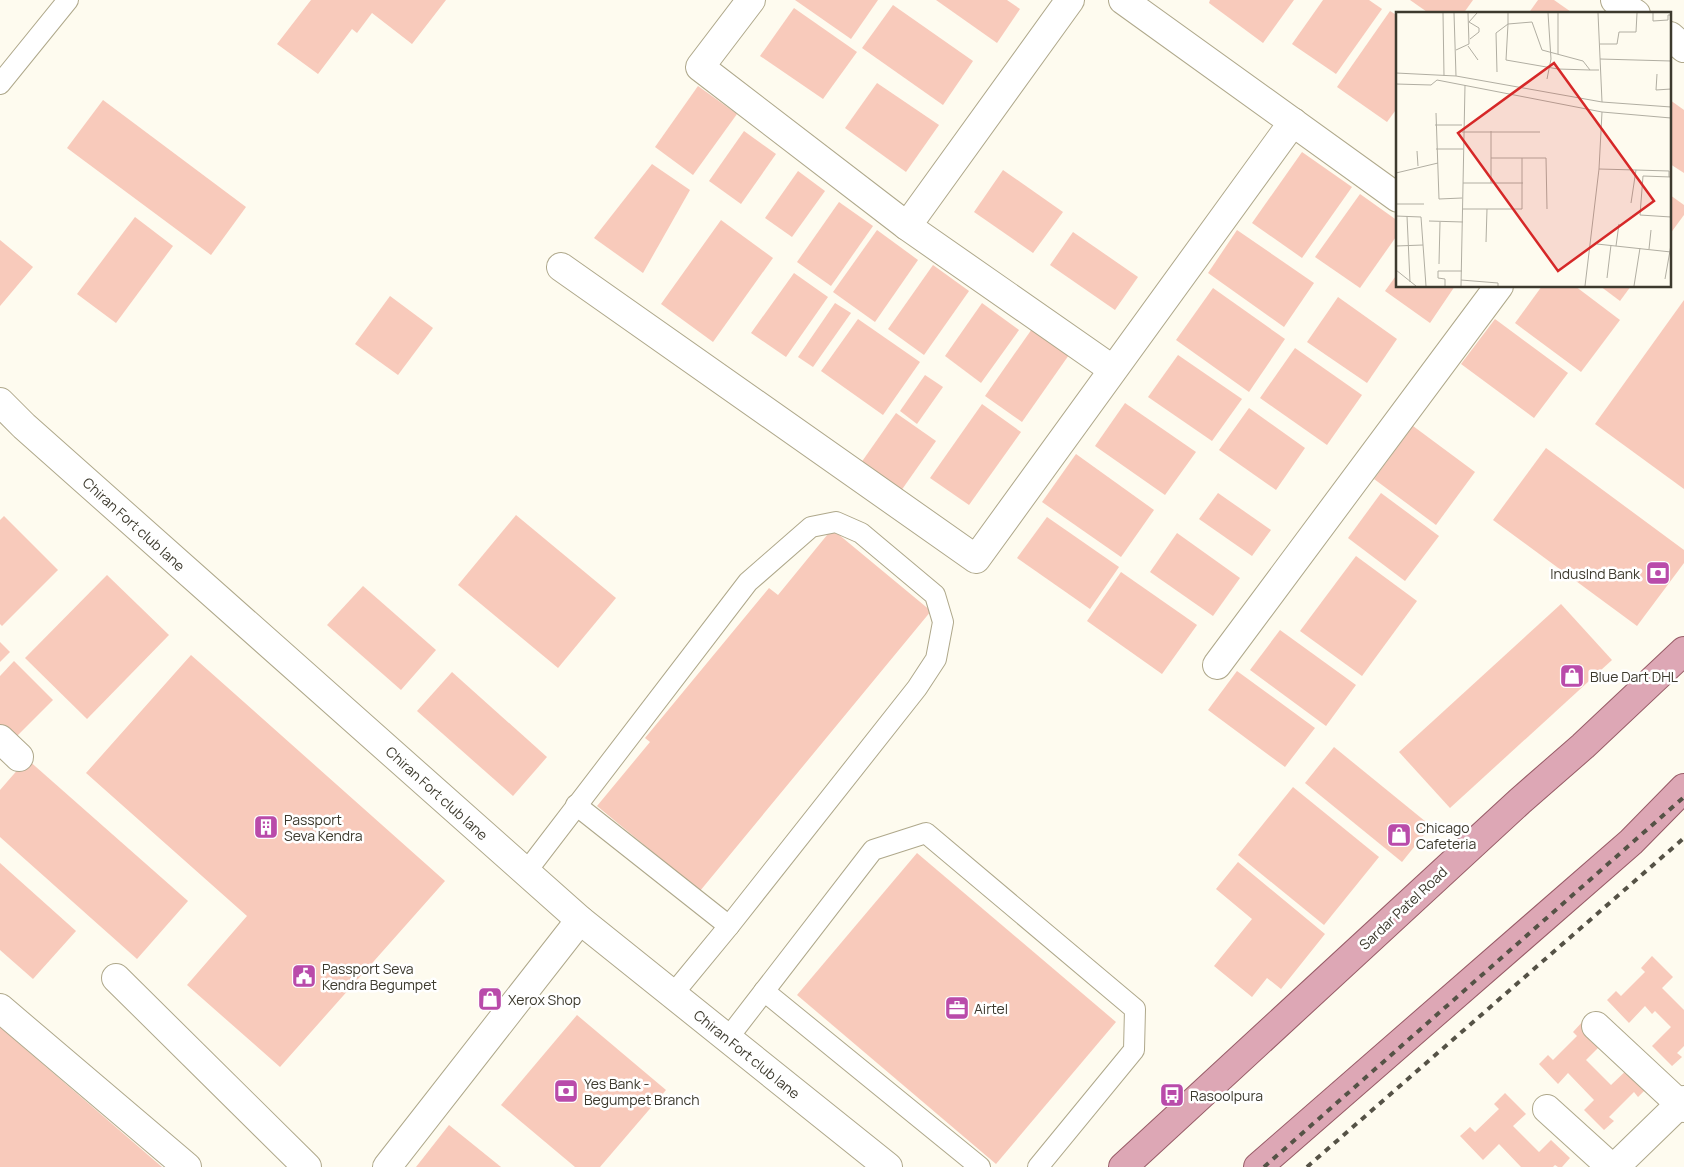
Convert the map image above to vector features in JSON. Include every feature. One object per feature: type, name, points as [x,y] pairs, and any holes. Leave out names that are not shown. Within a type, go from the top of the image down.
[{"type":"main road","name":"Sardar Patel Road","points":[[1123,1167],[1512,807],[1583,746],[1684,651]]},
{"type":"main road","points":[[1258,1167],[1631,842],[1684,788]]},
{"type":"street","points":[[751,0],[700,67],[907,226],[1112,369]]},
{"type":"street","points":[[907,226],[1070,0]]},
{"type":"street","points":[[1123,0],[1396,197]]},
{"type":"street","points":[[1615,0],[1633,12]]},
{"type":"street","points":[[561,267],[976,559],[1293,122]]},
{"type":"street","points":[[1217,665],[1498,288]]},
{"type":"street","name":"Chiran Fort club lane","points":[[0,402],[24,426],[580,920],[888,1167]]},
{"type":"street","points":[[387,1167],[580,920]]},
{"type":"street","points":[[116,978],[307,1167]]},
{"type":"street","points":[[0,1008],[187,1167]]},
{"type":"street","points":[[1596,1026],[1683,1104],[1615,1167]]},
{"type":"street","points":[[436,1072],[464,1069]]},
{"type":"street","points":[[1547,1109],[1611,1167]]},
{"type":"lane","points":[[0,84],[68,0]]},
{"type":"lane","points":[[526,872],[748,582],[811,527],[836,522],[861,534],[935,595],[943,622],[936,659],[911,696],[729,926],[672,994]]},
{"type":"lane","points":[[576,805],[729,926]]},
{"type":"lane","points":[[728,1038],[873,850],[926,832],[1135,1009],[1134,1050],[1038,1167]]},
{"type":"lane","points":[[764,991],[980,1167]]},
{"type":"building","points":[[311,0],[446,0],[412,44],[372,13],[357,33],[352,29],[318,74],[277,44]]},
{"type":"building","points":[[795,0],[878,0],[851,39]]},
{"type":"building","points":[[936,0],[1007,0],[1020,9],[997,43]]},
{"type":"building","points":[[1210,0],[1294,0],[1263,43],[1209,3]]},
{"type":"building","points":[[1323,0],[1369,0],[1382,9],[1336,74],[1292,44]]},
{"type":"building","points":[[1410,0],[1473,0],[1464,12],[1427,12]]},
{"type":"building","points":[[1538,0],[1554,0],[1571,12],[1529,12]]},
{"type":"building","points":[[893,5],[973,61],[943,105],[862,48]]},
{"type":"building","points":[[794,8],[857,52],[823,99],[760,56]]},
{"type":"building","points":[[1390,11],[1396,15],[1396,110],[1387,122],[1337,87]]},
{"type":"building","points":[[877,83],[939,125],[906,172],[845,128]]},
{"type":"building","points":[[698,86],[737,114],[693,175],[655,147]]},
{"type":"building","points":[[103,100],[246,207],[211,255],[67,148]]},
{"type":"building","points":[[1672,101],[1684,110],[1684,173],[1672,165]]},
{"type":"building","points":[[744,131],[776,154],[741,204],[709,181]]},
{"type":"building","points":[[1302,152],[1352,187],[1302,258],[1252,223]]},
{"type":"building","points":[[652,164],[690,190],[643,273],[594,238]]},
{"type":"building","points":[[1003,170],[1063,212],[1033,253],[974,212]]},
{"type":"building","points":[[798,171],[825,191],[792,237],[765,218]]},
{"type":"building","points":[[1360,194],[1396,220],[1396,237],[1360,288],[1315,257]]},
{"type":"building","points":[[1672,196],[1684,205],[1684,215],[1672,231]]},
{"type":"building","points":[[839,202],[873,226],[831,286],[797,262]]},
{"type":"building","points":[[135,217],[173,246],[116,323],[77,294]]},
{"type":"building","points":[[721,220],[773,258],[713,342],[661,304]]},
{"type":"building","points":[[877,230],[918,260],[875,322],[833,292]]},
{"type":"building","points":[[1237,230],[1314,283],[1284,327],[1208,273]]},
{"type":"building","points":[[1073,232],[1138,277],[1115,310],[1050,265]]},
{"type":"building","points":[[0,240],[33,267],[0,306]]},
{"type":"building","points":[[933,265],[969,291],[924,355],[888,329]]},
{"type":"building","points":[[794,273],[828,297],[786,357],[751,333]]},
{"type":"building","points":[[1396,276],[1396,288],[1454,288],[1430,323],[1385,291]]},
{"type":"building","points":[[1213,288],[1285,339],[1249,392],[1176,340]]},
{"type":"building","points":[[1541,288],[1578,288],[1620,320],[1581,372],[1515,323]]},
{"type":"building","points":[[1603,288],[1630,288],[1620,301]]},
{"type":"building","points":[[390,296],[433,328],[398,375],[355,344]]},
{"type":"building","points":[[1338,297],[1397,339],[1367,383],[1307,342]]},
{"type":"building","points":[[1684,300],[1684,489],[1595,424]]},
{"type":"building","points":[[835,303],[851,313],[813,367],[798,357]]},
{"type":"building","points":[[982,303],[1019,330],[981,383],[945,356]]},
{"type":"building","points":[[858,319],[920,362],[883,415],[821,371]]},
{"type":"building","points":[[1495,319],[1568,373],[1534,418],[1461,364]]},
{"type":"building","points":[[1034,326],[1071,352],[1022,422],[985,396]]},
{"type":"building","points":[[1295,348],[1362,395],[1327,445],[1260,398]]},
{"type":"building","points":[[1178,355],[1242,399],[1212,441],[1148,397]]},
{"type":"building","points":[[925,375],[943,387],[917,424],[900,411]]},
{"type":"building","points":[[1125,403],[1196,452],[1165,495],[1095,446]]},
{"type":"building","points":[[982,404],[1021,432],[969,505],[930,478]]},
{"type":"building","points":[[1249,408],[1305,448],[1276,490],[1219,450]]},
{"type":"building","points":[[896,413],[936,441],[896,498],[856,470]]},
{"type":"building","points":[[1413,426],[1475,472],[1436,525],[1374,479]]},
{"type":"building","points":[[1546,448],[1684,550],[1684,563],[1637,626],[1493,520]]},
{"type":"building","points":[[1076,454],[1154,510],[1121,557],[1042,502]]},
{"type":"building","points":[[1218,493],[1271,530],[1252,556],[1199,519]]},
{"type":"building","points":[[1381,493],[1439,536],[1405,581],[1348,538]]},
{"type":"building","points":[[516,515],[616,598],[558,668],[458,585]]},
{"type":"building","points":[[4,516],[58,570],[2,626],[0,624],[0,520]]},
{"type":"building","points":[[1047,517],[1119,567],[1090,609],[1017,558]]},
{"type":"building","points":[[832,529],[931,611],[700,891],[597,806],[650,742],[645,738],[769,588],[778,595]]},
{"type":"building","points":[[1177,533],[1240,578],[1213,616],[1150,572]]},
{"type":"building","points":[[1356,556],[1417,601],[1362,676],[1300,631]]},
{"type":"building","points":[[1121,572],[1197,625],[1162,674],[1087,621]]},
{"type":"building","points":[[107,575],[169,635],[87,719],[25,658]]},
{"type":"building","points":[[363,586],[436,650],[401,690],[327,625]]},
{"type":"building","points":[[1561,604],[1612,660],[1450,808],[1399,752]]},
{"type":"building","points":[[1280,630],[1356,685],[1326,726],[1250,670]]},
{"type":"building","points":[[0,642],[10,652],[0,662]]},
{"type":"building","name":"Passport Seva Kendra","points":[[191,655],[445,881],[280,1067],[187,985],[247,916],[86,773]]},
{"type":"building","points":[[14,661],[53,700],[10,743],[0,733],[0,676]]},
{"type":"building","points":[[1237,671],[1315,728],[1285,767],[1208,710]]},
{"type":"building","points":[[452,672],[547,757],[513,796],[417,711]]},
{"type":"building","points":[[1334,747],[1431,826],[1402,862],[1305,783]]},
{"type":"building","points":[[27,759],[188,901],[137,959],[0,837],[0,790]]},
{"type":"building","points":[[1293,787],[1379,857],[1324,925],[1238,855]]},
{"type":"building","name":"Airtel","points":[[917,853],[1116,1022],[996,1164],[797,995]]},
{"type":"building","points":[[1238,862],[1325,934],[1281,989],[1267,978],[1252,997],[1214,966],[1252,919],[1216,889]]},
{"type":"building","points":[[0,863],[76,931],[33,979],[0,950]]},
{"type":"building","points":[[1652,956],[1673,977],[1662,988],[1684,1010],[1684,1046],[1677,1053],[1682,1057],[1672,1066],[1652,1046],[1671,1027],[1655,1011],[1652,1014],[1645,1006],[1629,1023],[1607,1000],[1616,991],[1621,996],[1645,972],[1641,968]]},
{"type":"building","points":[[577,1015],[666,1090],[600,1167],[575,1167],[501,1105]]},
{"type":"building","points":[[1584,1020],[1604,1042],[1586,1060],[1611,1085],[1630,1067],[1649,1086],[1638,1097],[1634,1092],[1609,1117],[1614,1121],[1604,1130],[1584,1110],[1594,1100],[1568,1073],[1558,1084],[1539,1064],[1548,1055],[1553,1060],[1577,1036],[1573,1032]]},
{"type":"building","points":[[0,1027],[162,1167],[0,1167]]},
{"type":"building","points":[[1505,1093],[1526,1114],[1513,1126],[1539,1152],[1551,1140],[1570,1158],[1562,1167],[1555,1165],[1553,1167],[1521,1167],[1499,1144],[1483,1160],[1460,1136],[1470,1127],[1475,1132],[1499,1109],[1494,1104]]},
{"type":"building","points":[[449,1125],[501,1167],[416,1167]]},
{"type":"railway","points":[[1264,1167],[1684,797]]},
{"type":"railway","points":[[1307,1167],[1684,838]]},
{"type":"place","name":"IndusInd Bank","points":[[1658,573]]},
{"type":"place","name":"Blue Dart DHL","points":[[1572,676]]},
{"type":"place","name":"Passport Seva Kendra","points":[[266,827]]},
{"type":"place","name":"Chicago Cafeteria","points":[[1399,835]]},
{"type":"place","name":"Passport Seva Kendra Begumpet","points":[[304,976]]},
{"type":"place","name":"Xerox Shop","points":[[490,999]]},
{"type":"place","name":"Airtel","points":[[957,1008]]},
{"type":"place","name":"Yes Bank - Begumpet Branch","points":[[566,1091]]},
{"type":"place","name":"Rasoolpura","points":[[1172,1095]]}]
